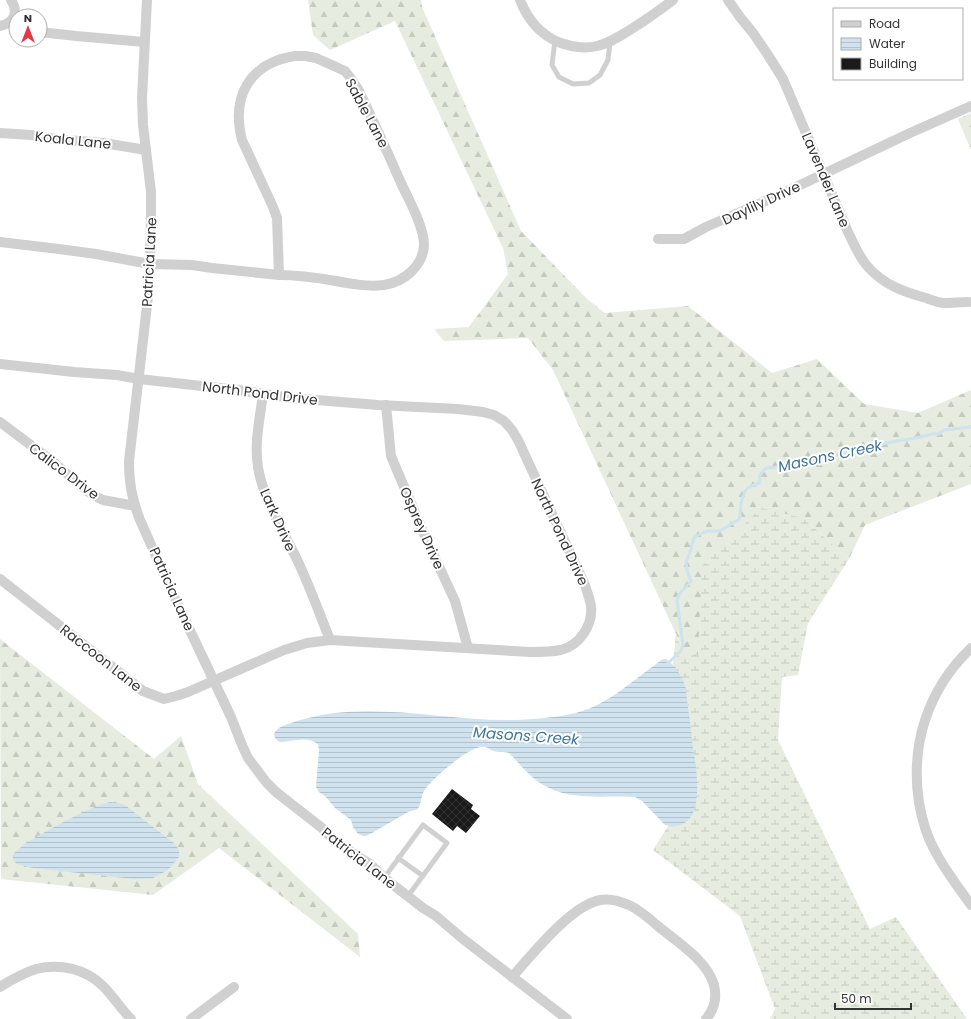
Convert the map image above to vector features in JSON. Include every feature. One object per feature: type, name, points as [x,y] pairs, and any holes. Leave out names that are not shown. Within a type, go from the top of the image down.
[{"type":"street","name":"Patricia Lane","points":[[147,0],[142,98],[143,125],[150,179],[150,264],[148,297],[130,461],[130,484],[135,506],[177,603],[231,717],[248,758],[266,782],[332,838],[370,864],[384,878],[422,908],[436,916],[449,928],[567,1019]]},
{"type":"street","points":[[520,0],[525,12],[540,31],[554,40],[573,47],[585,48],[610,42],[673,0]]},
{"type":"street","name":"Lavender Lane","points":[[728,0],[753,33],[783,79],[851,238],[867,266],[886,282],[907,293],[943,303],[969,302]]},
{"type":"street","points":[[48,33],[144,42]]},
{"type":"street","name":"Sable Lane","points":[[0,242],[96,254],[150,264],[192,265],[279,276],[310,278],[360,285],[385,285],[397,282],[408,276],[422,257],[424,245],[422,234],[410,202],[370,114],[352,80],[345,72],[316,58],[305,56],[290,57],[275,61],[258,71],[245,87],[239,108],[239,129],[242,140],[277,218],[279,276]]},
{"type":"street","name":"Daylily Drive","points":[[658,239],[684,239],[971,106]]},
{"type":"street","name":"Koala Lane","points":[[0,133],[104,143],[146,150]]},
{"type":"street","points":[[0,364],[139,378]]},
{"type":"street","name":"North Pond Drive","points":[[139,378],[263,394],[349,403],[483,412],[494,415],[512,430],[518,440],[585,585],[591,606],[591,617],[587,628],[581,637],[573,644],[563,649],[553,651],[530,652],[330,640],[284,650],[214,681]]},
{"type":"street","name":"Lark Drive","points":[[263,394],[257,445],[260,478],[271,507],[309,586],[330,640]]},
{"type":"street","name":"Osprey Drive","points":[[386,405],[391,456],[424,534],[455,600],[468,648]]},
{"type":"street","name":"Calico Drive","points":[[0,422],[95,496],[103,500],[135,506]]},
{"type":"street","name":"Raccoon Lane","points":[[0,579],[143,691],[164,698],[188,692],[214,681]]},
{"type":"street","points":[[971,648],[945,678],[932,702],[922,728],[916,769],[920,810],[923,824],[941,861],[971,905]]},
{"type":"street","points":[[512,977],[555,930],[571,916],[589,904],[599,900],[610,900],[631,906],[641,913],[680,943],[704,966],[714,985],[716,995],[714,1005],[706,1019]]},
{"type":"street","points":[[0,987],[36,969],[56,967],[77,970],[96,979],[104,986],[131,1019]]},
{"type":"street","points":[[191,1019],[234,987]]},
{"type":"lane","points":[[554,40],[552,65],[559,77],[573,84],[588,83],[600,75],[608,60],[610,42]]},
{"type":"lane","points":[[384,878],[423,825],[447,843],[408,896]]},
{"type":"lane","points":[[398,858],[423,876]]},
{"type":"green space","points":[[308,0],[421,0],[422,7],[521,231],[587,299],[605,313],[688,306],[772,373],[817,359],[864,404],[918,413],[971,390],[971,484],[865,525],[849,559],[803,518],[703,566],[698,656],[684,651],[553,370],[528,338],[444,341],[434,329],[469,327],[508,274],[503,248],[395,21],[330,50],[313,35]]},
{"type":"green space","points":[[971,113],[971,150],[958,119]]},
{"type":"green space","points":[[761,508],[803,518],[849,559],[808,623],[798,675],[782,677],[778,740],[870,929],[896,917],[967,1019],[770,1019],[775,1009],[740,916],[653,850],[668,826],[689,819],[686,692],[673,664],[676,634],[684,651],[698,655],[702,566]]},
{"type":"green space","points":[[0,639],[154,759],[181,736],[198,784],[358,934],[360,957],[219,848],[153,895],[1,879]]},
{"type":"water","points":[[663,659],[669,661],[675,668],[682,678],[685,686],[697,773],[697,798],[695,809],[690,818],[683,824],[676,826],[665,825],[642,801],[635,797],[574,795],[551,789],[532,777],[509,753],[496,752],[480,747],[458,759],[433,780],[424,791],[418,809],[408,812],[372,833],[363,836],[358,834],[353,827],[351,820],[335,808],[316,787],[319,750],[318,744],[304,739],[279,742],[275,738],[274,734],[280,727],[294,722],[320,715],[346,712],[400,712],[507,720],[524,720],[568,715],[588,709],[611,697]]},
{"type":"water","points":[[110,802],[125,805],[175,844],[179,850],[179,857],[168,870],[153,878],[134,879],[33,868],[17,864],[13,860],[16,851],[31,840],[85,811]]},
{"type":"building","points":[[452,789],[473,805],[471,809],[480,816],[466,833],[457,826],[453,831],[432,814]]},
{"type":"waterway","name":"Masons Creek","points":[[667,664],[680,652],[683,645],[677,601],[681,592],[691,581],[686,562],[694,538],[707,531],[720,531],[738,520],[740,517],[741,503],[745,491],[749,487],[759,483],[760,475],[765,469],[793,466],[800,461],[849,453],[886,443],[931,434],[939,434],[944,430],[971,427]]}]
